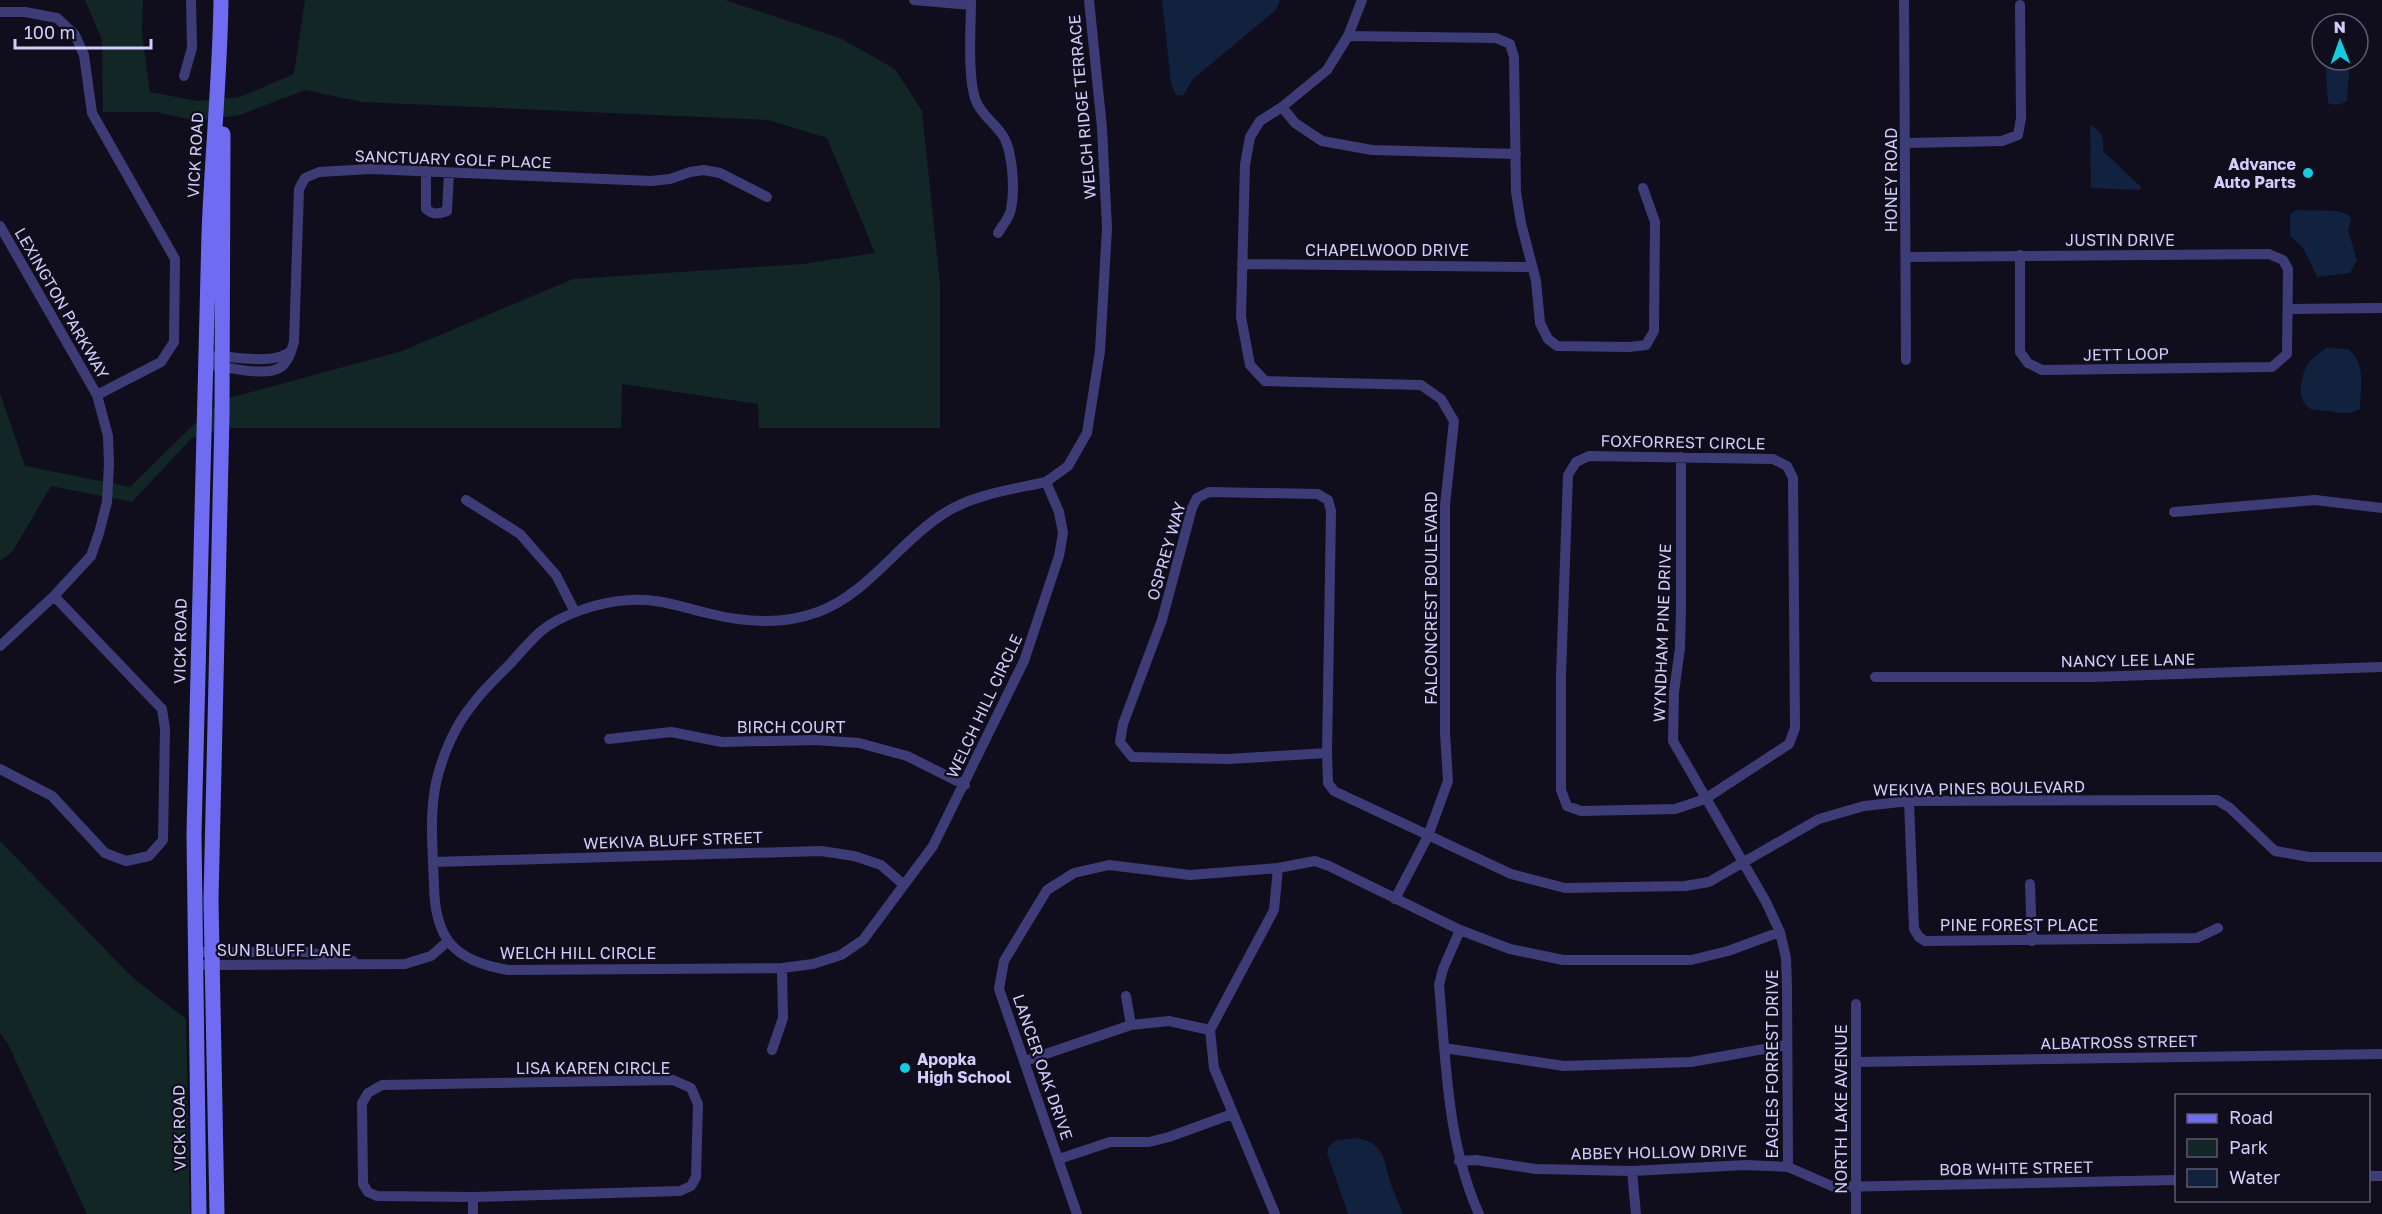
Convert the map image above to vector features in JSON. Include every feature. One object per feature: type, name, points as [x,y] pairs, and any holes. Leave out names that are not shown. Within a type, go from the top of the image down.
[{"type":"street","points":[[184,76],[192,48],[191,0]]},
{"type":"street","name":"VICK ROAD","points":[[199,1214],[194,823],[205,360],[213,139],[220,70],[221,0]]},
{"type":"street","points":[[914,0],[971,2],[972,81],[975,100],[982,113],[1009,146],[1012,162],[1011,210],[998,233]]},
{"type":"street","name":"WELCH RIDGE TERRACE","points":[[1046,482],[1068,466],[1087,433],[1100,351],[1107,228],[1102,128],[1089,0]]},
{"type":"street","name":"FALCONCREST BOULEVARD","points":[[1362,0],[1348,36],[1327,70],[1260,122],[1250,137],[1245,165],[1241,317],[1250,365],[1265,381],[1421,385],[1441,399],[1454,421],[1445,505],[1445,733],[1448,781],[1428,836],[1395,899]]},
{"type":"street","name":"HONEY ROAD","points":[[1904,0],[1906,360]]},
{"type":"street","points":[[1906,144],[2002,141],[2018,135],[2021,118],[2020,5]]},
{"type":"street","name":"LEXINGTON PARKWAY","points":[[0,12],[25,12],[57,18],[75,34],[84,55],[92,113],[175,259],[174,342],[161,362],[97,395]]},
{"type":"street","points":[[1348,36],[1496,38],[1510,44],[1514,57],[1516,192],[1521,223],[1536,281],[1540,323],[1548,339],[1557,346],[1629,347],[1646,345],[1654,331],[1655,222],[1643,188]]},
{"type":"street","name":"VICK ROAD","points":[[217,1214],[211,959],[222,361],[223,109],[220,70]]},
{"type":"street","points":[[1282,107],[1295,123],[1322,141],[1372,150],[1516,154]]},
{"type":"street","name":"SANCTUARY GOLF PLACE","points":[[291,350],[294,342],[299,189],[305,178],[319,172],[371,169],[651,181],[670,179],[690,171],[704,170],[720,173],[767,197]]},
{"type":"street","points":[[426,171],[426,209],[431,213],[440,214],[447,211],[449,172]]},
{"type":"street","name":"LEXINGTON PARKWAY","points":[[0,226],[97,395],[108,436],[109,464],[106,502],[91,556],[54,596],[0,646]]},
{"type":"street","name":"JUSTIN DRIVE","points":[[1906,257],[2269,254],[2283,260],[2288,269],[2288,309]]},
{"type":"street","name":"JETT LOOP","points":[[2020,255],[2020,352],[2028,363],[2042,370],[2272,367],[2287,354],[2288,309]]},
{"type":"street","name":"CHAPELWOOD DRIVE","points":[[1242,264],[1531,267]]},
{"type":"street","points":[[2288,309],[2382,308]]},
{"type":"street","points":[[205,360],[222,361],[286,356],[291,350]]},
{"type":"street","points":[[222,361],[234,370],[268,370],[281,367],[287,361],[291,350]]},
{"type":"street","points":[[267,358],[268,370]]},
{"type":"street","name":"FOXFORREST CIRCLE","points":[[1589,456],[1773,459],[1787,466],[1793,478],[1795,728],[1789,744],[1780,752],[1705,799],[1675,809],[1581,811],[1567,806],[1561,790],[1561,675],[1568,475],[1576,462],[1589,456]]},
{"type":"street","name":"WYNDHAM PINE DRIVE","points":[[1682,457],[1681,618],[1674,692],[1673,741],[1743,864]]},
{"type":"street","points":[[447,942],[434,907],[432,820],[436,783],[450,742],[472,705],[540,632],[575,612],[630,600],[664,601],[707,614],[744,621],[783,620],[818,612],[854,591],[940,516],[978,496],[1046,482]]},
{"type":"street","name":"WELCH HILL CIRCLE","points":[[447,942],[482,966],[508,970],[782,968],[813,964],[842,955],[864,940],[933,846],[1024,661],[1059,556],[1063,533],[1059,512],[1046,482]]},
{"type":"street","name":"OSPREY WAY","points":[[1327,753],[1229,759],[1132,757],[1120,742],[1123,724],[1162,620],[1192,508],[1197,498],[1209,492],[1318,494],[1328,501],[1331,511],[1328,783],[1334,791],[1375,812]]},
{"type":"street","points":[[466,500],[520,534],[556,575],[575,612]]},
{"type":"street","points":[[2174,512],[2315,500],[2382,508]]},
{"type":"street","points":[[0,769],[52,796],[105,853],[126,861],[149,856],[163,840],[165,729],[162,709],[54,596]]},
{"type":"street","name":"NANCY LEE LANE","points":[[1875,677],[2092,677],[2382,667]]},
{"type":"street","name":"BIRCH COURT","points":[[609,739],[671,732],[722,742],[815,740],[859,743],[908,756],[965,785]]},
{"type":"street","name":"WEKIVA PINES BOULEVARD","points":[[1375,812],[1511,874],[1565,888],[1685,886],[1709,882],[1819,819],[1864,806],[1909,801],[2217,800],[2230,808],[2275,851],[2309,856],[2382,857]]},
{"type":"street","name":"PINE FOREST PLACE","points":[[1909,801],[1914,929],[1925,941],[2197,938],[2218,928]]},
{"type":"street","name":"WEKIVA BLUFF STREET","points":[[434,862],[821,851],[854,856],[881,866],[904,885]]},
{"type":"street","name":"LANCER OAK DRIVE","points":[[1077,1214],[999,989],[1004,961],[1047,890],[1074,873],[1109,865],[1190,875],[1278,868],[1315,861],[1460,930],[1510,949],[1563,960],[1691,960],[1728,951],[1780,932]]},
{"type":"street","name":"EAGLES FORREST DRIVE","points":[[1743,864],[1766,902],[1780,932],[1786,958],[1788,1167]]},
{"type":"street","points":[[1275,1214],[1214,1068],[1210,1030],[1274,910],[1278,868]]},
{"type":"street","points":[[2030,884],[2032,941]]},
{"type":"street","points":[[1460,930],[1443,969],[1439,985],[1444,1048],[1459,1161],[1479,1214]]},
{"type":"street","name":"SUN BLUFF LANE","points":[[195,958],[405,964],[431,956],[447,942]]},
{"type":"street","points":[[772,1050],[783,1018],[782,968]]},
{"type":"street","points":[[1126,996],[1131,1024]]},
{"type":"street","name":"NORTH LAKE AVENUE","points":[[1856,1004],[1856,1214]]},
{"type":"street","points":[[1025,1061],[1131,1024],[1169,1021],[1210,1030]]},
{"type":"street","points":[[1444,1048],[1564,1066],[1691,1062],[1786,1045]]},
{"type":"street","name":"ALBATROSS STREET","points":[[1856,1062],[2382,1054]]},
{"type":"street","name":"LISA KAREN CIRCLE","points":[[673,1080],[691,1088],[698,1104],[696,1177],[691,1186],[680,1191],[473,1197],[377,1196],[368,1192],[363,1184],[362,1103],[368,1093],[382,1085],[673,1080]]},
{"type":"street","points":[[1059,1159],[1110,1142],[1149,1142],[1169,1137],[1232,1114]]},
{"type":"street","name":"ABBEY HOLLOW DRIVE","points":[[1459,1161],[1476,1160],[1536,1169],[1632,1170],[1746,1165],[1788,1167],[1834,1187],[1856,1186]]},
{"type":"street","points":[[1632,1170],[1636,1214]]},
{"type":"street","name":"BOB WHITE STREET","points":[[1856,1186],[2175,1180]]},
{"type":"street","points":[[473,1197],[473,1214]]},
{"type":"green space","points":[[85,0],[143,0],[142,33],[150,92],[198,101],[240,97],[294,74],[305,0],[725,0],[842,39],[895,69],[922,111],[940,284],[940,428],[759,428],[758,404],[622,384],[621,428],[225,428],[192,438],[132,502],[51,486],[13,551],[0,561],[0,393],[25,466],[130,487],[192,426],[226,399],[402,351],[573,279],[803,264],[875,253],[827,138],[768,120],[362,102],[305,90],[240,115],[197,121],[156,112],[103,112],[102,40]]},
{"type":"green space","points":[[0,841],[132,977],[186,1019],[190,1214],[87,1214],[8,1044],[0,1033]]},
{"type":"water","points":[[1162,0],[1280,0],[1276,10],[1193,79],[1183,96],[1176,95],[1171,83]]},
{"type":"water","points":[[2326,72],[2349,72],[2347,101],[2336,105],[2328,103]]},
{"type":"water","points":[[2090,125],[2102,135],[2103,151],[2141,187],[2140,190],[2091,188]]},
{"type":"water","points":[[2297,210],[2338,211],[2349,215],[2351,220],[2348,230],[2357,260],[2350,273],[2317,277],[2303,248],[2290,236],[2290,214]]},
{"type":"water","points":[[2326,348],[2348,349],[2358,361],[2361,376],[2360,409],[2340,413],[2313,410],[2305,404],[2301,392],[2304,371],[2311,360]]},
{"type":"water","points":[[1358,1138],[1374,1145],[1382,1154],[1403,1214],[1348,1214],[1327,1153],[1329,1146],[1337,1140]]},
{"type":"place","name":"Advance Auto Parts","points":[[2308,173]]},
{"type":"place","name":"Apopka High School","points":[[905,1068]]}]
